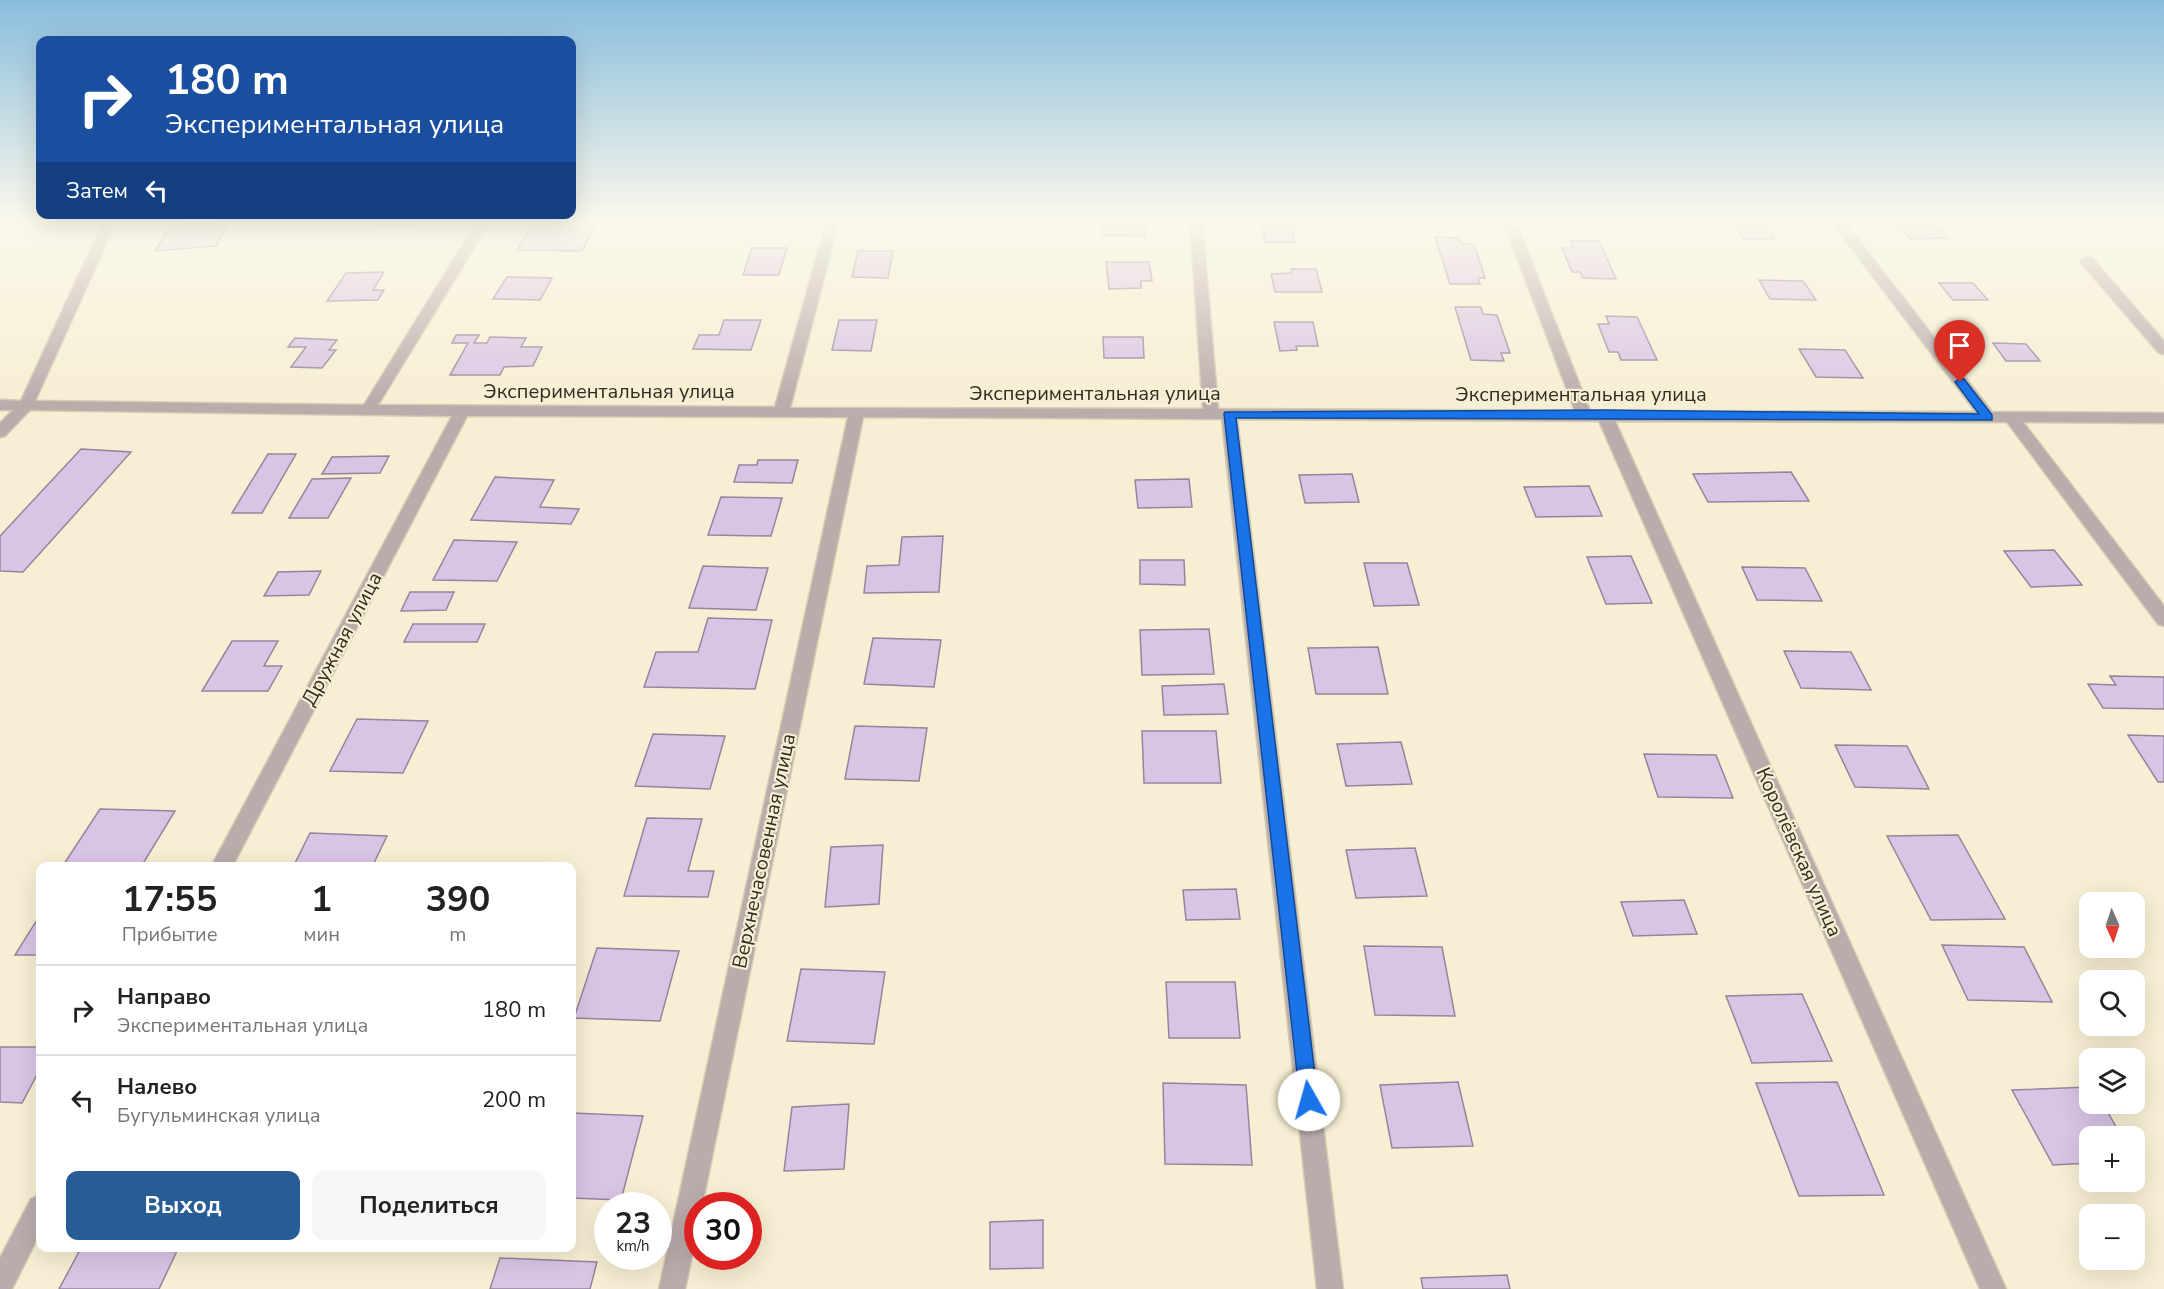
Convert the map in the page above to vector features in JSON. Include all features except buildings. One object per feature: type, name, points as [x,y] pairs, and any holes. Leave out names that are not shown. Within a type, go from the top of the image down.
[{"type":"street","points":[[0,432],[26,405],[83,280]]},
{"type":"street","points":[[368,410],[448,280]]},
{"type":"street","points":[[780,413],[816,280]]},
{"type":"street","points":[[1203,280],[1330,1289]]},
{"type":"street","name":"Королёвская улица","points":[[1535,280],[1594,415],[1993,1289]]},
{"type":"street","points":[[1882,280],[1988,417]]},
{"type":"street","points":[[2104,280],[2164,350]]},
{"type":"street","name":"Экспериментальная улица","points":[[0,405],[780,413],[2164,418]]},
{"type":"street","name":"Дружная улица","points":[[224,862],[462,411]]},
{"type":"street","name":"Верхнечасовенная улица","points":[[672,1289],[856,413]]},
{"type":"street","points":[[2011,417],[2164,619]]},
{"type":"street","points":[[0,1285],[36,1216]]},
{"type":"route","points":[[1309,1100],[1229,414],[1988,417],[1960,382]]}]
